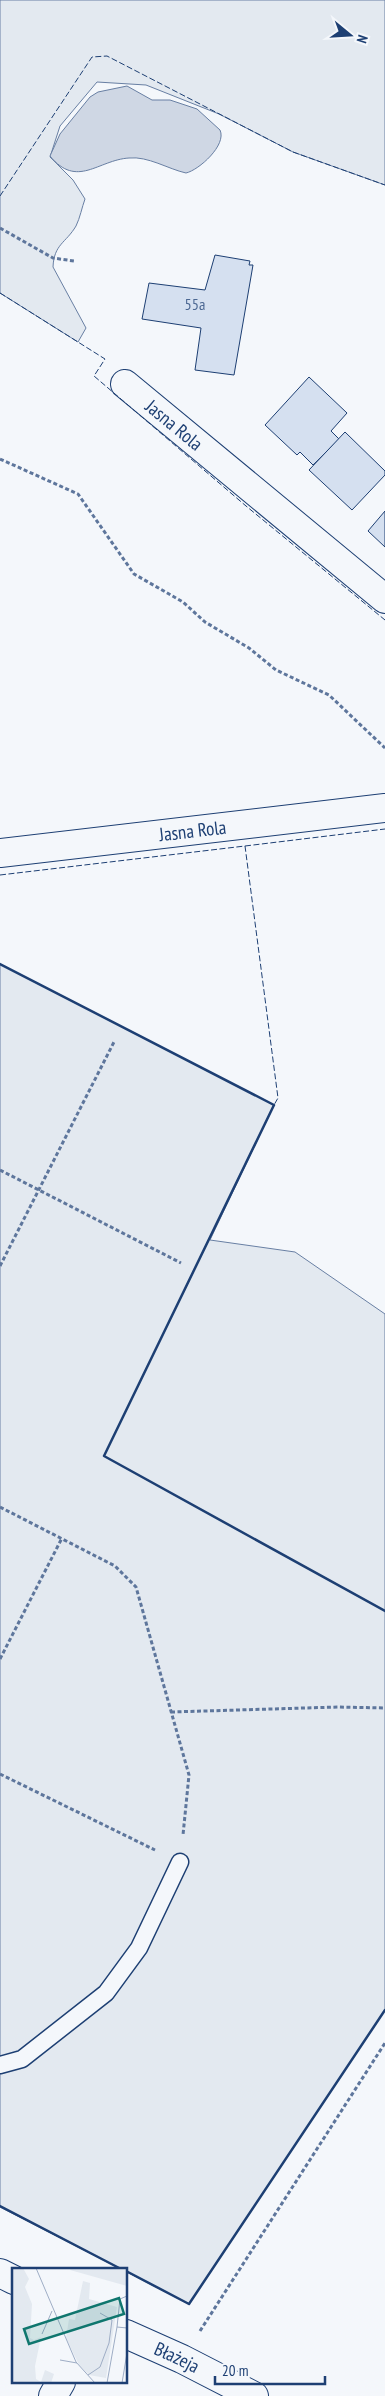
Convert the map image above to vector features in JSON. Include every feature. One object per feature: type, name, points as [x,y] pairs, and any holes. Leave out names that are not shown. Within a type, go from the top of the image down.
[{"type":"street","name":"Jasna Rola","points":[[125,384],[385,599]]},
{"type":"street","name":"Jasna Rola","points":[[0,853],[385,808]]},
{"type":"street","points":[[0,2273],[12,2279]]},
{"type":"street","name":"Błażeja","points":[[128,2335],[182,2358],[254,2396]]},
{"type":"street","points":[[53,2396],[60,2384]]},
{"type":"lane","points":[[0,2065],[22,2059],[106,1993],[139,1948],[180,1862]]},
{"type":"path","points":[[0,228],[53,258],[74,261]]},
{"type":"path","points":[[0,458],[78,494],[134,574],[183,602],[205,622],[250,648],[276,670],[329,695],[385,748]]},
{"type":"path","points":[[0,1266],[114,1042]]},
{"type":"path","points":[[0,1170],[181,1263]]},
{"type":"path","points":[[0,1508],[115,1566],[136,1587],[189,1775],[180,1862],[0,1774]]},
{"type":"path","points":[[0,1659],[62,1538]]},
{"type":"path","points":[[171,1712],[338,1707],[385,1708]]},
{"type":"path","points":[[182,2358],[385,2043]]},
{"type":"shaded area","points":[[0,0],[385,0],[385,185],[293,152],[219,114],[146,85],[97,82],[60,126],[50,157],[73,180],[85,199],[76,226],[58,248],[53,267],[86,328],[78,342],[0,293]]},
{"type":"shaded area","points":[[127,86],[152,100],[170,100],[197,109],[220,130],[221,136],[216,149],[198,167],[186,173],[136,158],[118,160],[79,172],[69,171],[60,166],[50,156],[60,134],[90,97],[98,92]]},
{"type":"shaded area","points":[[0,964],[274,1105],[210,1240],[295,1252],[385,1314],[385,2010],[189,2304],[128,2273],[128,2268],[119,2268],[0,2207]]},
{"type":"building","points":[[215,255],[250,261],[249,265],[253,265],[234,375],[195,370],[201,328],[142,319],[149,283],[205,290]]},
{"type":"building","points":[[309,377],[347,413],[331,431],[339,439],[313,465],[300,452],[297,455],[265,425]]},
{"type":"building","points":[[345,432],[385,471],[385,475],[352,510],[309,470]]},
{"type":"building","points":[[385,511],[385,547],[368,531]]},
{"type":"fence","points":[[0,196],[92,57],[107,56],[293,152],[385,185]]},
{"type":"fence","points":[[0,293],[105,359],[94,376],[246,506],[385,620]]},
{"type":"fence","points":[[245,846],[385,829]]},
{"type":"fence","points":[[0,875],[245,846],[278,1098],[274,1105]]},
{"type":"wall","points":[[0,964],[274,1105],[104,1456],[385,1611]]},
{"type":"wall","points":[[128,2272],[189,2304],[385,2010]]},
{"type":"wall","points":[[0,2206],[119,2268]]}]
